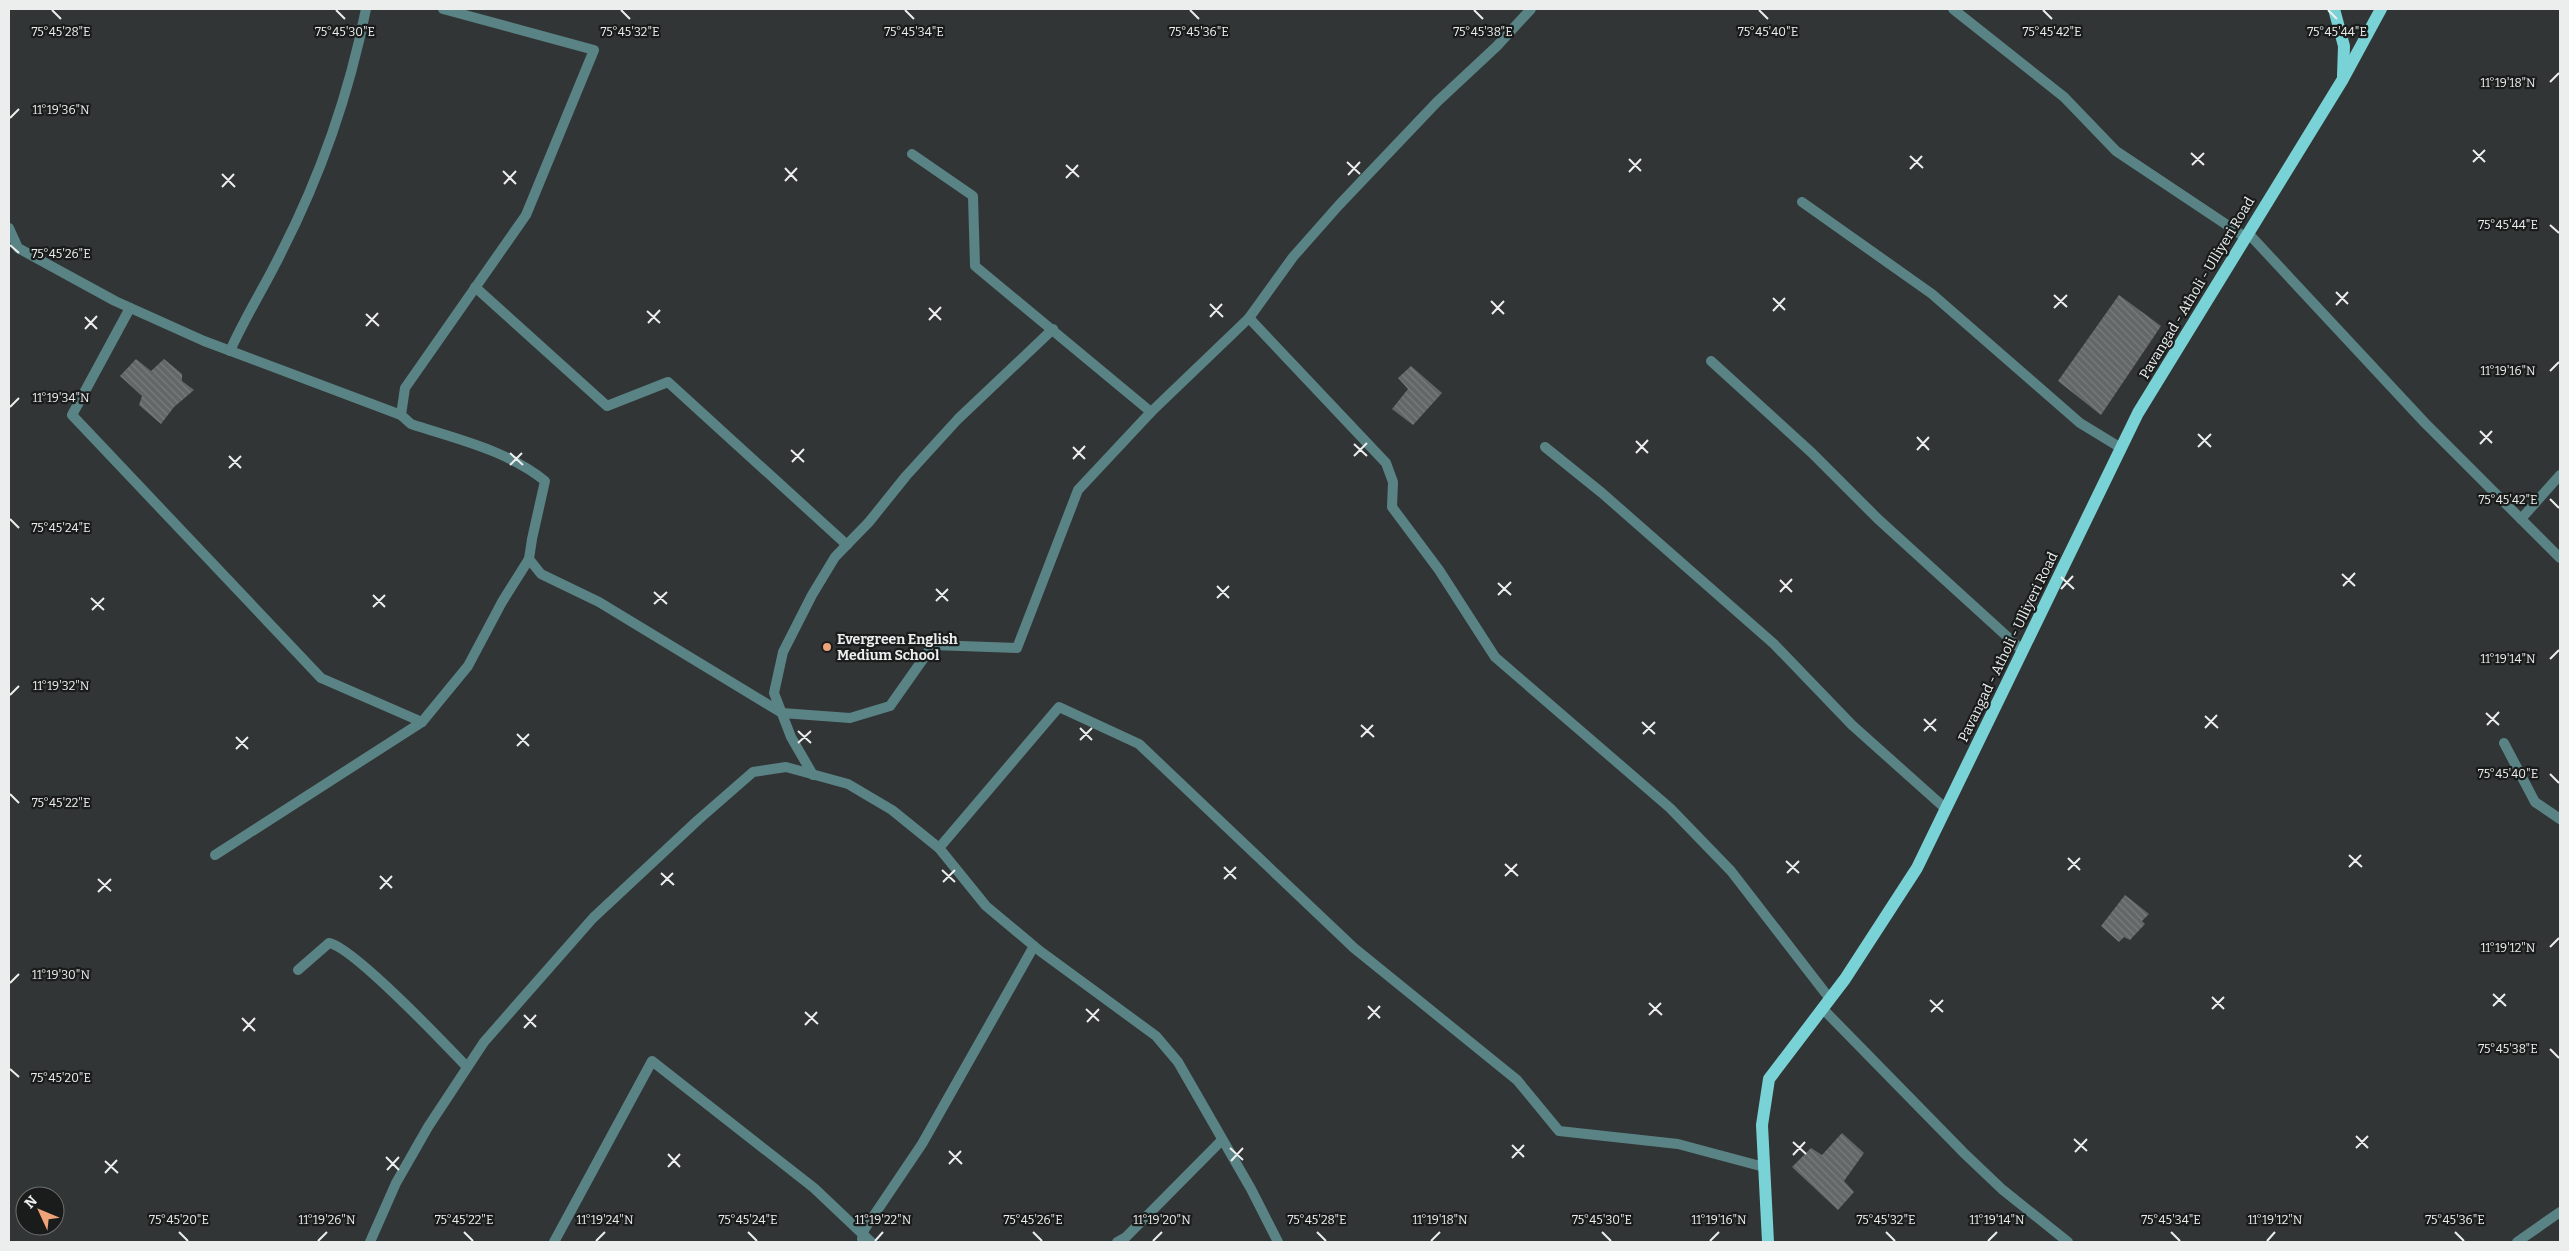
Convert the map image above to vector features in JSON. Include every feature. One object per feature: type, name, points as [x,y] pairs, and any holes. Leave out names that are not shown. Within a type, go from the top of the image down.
[{"type":"main road","name":"Pavangad - Atholi - Ulliyeri Road","points":[[2334,9],[2344,46],[2343,79]]},
{"type":"main road","name":"Pavangad - Atholi - Ulliyeri Road","points":[[1768,1242],[1762,1125],[1769,1079],[1826,1004],[1917,868],[2138,413],[2343,79],[2381,9]]},
{"type":"street","points":[[230,351],[246,314],[281,254],[330,145],[353,72],[366,9]]},
{"type":"street","points":[[401,415],[405,388],[526,215],[594,50],[443,9]]},
{"type":"street","points":[[529,559],[540,574],[599,602],[782,713],[850,718],[890,706],[933,645],[1017,648],[1078,490],[1151,412],[1249,318],[1293,257],[1345,199],[1437,102],[1497,46],[1531,9]]},
{"type":"street","points":[[1953,9],[2064,97],[2116,151],[2247,235],[2425,423],[2560,558]]},
{"type":"street","points":[[912,154],[973,196],[975,266],[1151,412]]},
{"type":"street","points":[[1802,202],[1932,294],[2080,423],[2121,448]]},
{"type":"street","points":[[9,228],[18,248],[130,308],[230,351],[401,415],[411,424],[501,455],[532,471],[545,481],[529,559],[502,602],[468,666],[422,722],[215,855]]},
{"type":"street","points":[[475,287],[607,406],[668,382],[847,545]]},
{"type":"street","points":[[130,308],[72,416],[321,678],[422,722]]},
{"type":"street","points":[[1249,318],[1386,463],[1393,482],[1392,508],[1439,570],[1495,656],[1670,808],[1730,872],[1826,1004],[1963,1152],[2003,1190],[2066,1242]]},
{"type":"street","points":[[813,775],[791,737],[774,693],[783,652],[812,595],[835,557],[958,419],[1053,329]]},
{"type":"street","points":[[1711,361],[1812,453],[1878,519],[2023,651]]},
{"type":"street","points":[[1545,447],[1602,493],[1774,644],[1852,725],[1946,809]]},
{"type":"street","points":[[2521,518],[2560,475]]},
{"type":"street","points":[[939,848],[1059,707],[1138,744],[1354,948],[1517,1080],[1560,1131],[1678,1144],[1764,1167]]},
{"type":"street","points":[[2504,743],[2535,802],[2560,818]]},
{"type":"street","points":[[370,1242],[396,1183],[484,1042],[593,918],[698,820],[753,772],[786,767],[848,784],[892,810],[939,848],[986,906],[1034,946],[1156,1036],[1178,1062],[1251,1189],[1278,1242]]},
{"type":"street","points":[[298,970],[329,943],[336,944],[363,965],[467,1067]]},
{"type":"street","points":[[554,1242],[652,1061],[814,1188],[865,1240],[922,1144],[1034,946]]},
{"type":"street","points":[[1117,1242],[1126,1237],[1222,1140]]},
{"type":"street","points":[[2517,1242],[2560,1212]]},
{"type":"building","points":[[2119,295],[2161,326],[2101,415],[2058,381]]},
{"type":"building","points":[[136,359],[151,371],[164,359],[182,374],[182,381],[194,390],[174,407],[161,424],[139,405],[142,396],[120,376]]},
{"type":"building","points":[[1411,366],[1442,393],[1413,425],[1392,409],[1408,389],[1398,378]]},
{"type":"building","points":[[2125,895],[2149,914],[2142,921],[2145,924],[2130,940],[2124,937],[2119,942],[2101,926]]},
{"type":"building","points":[[1842,1133],[1864,1153],[1844,1181],[1854,1192],[1838,1210],[1792,1167],[1811,1148],[1822,1155]]},
{"type":"place","name":"Evergreen English Medium School","points":[[827,647]]}]
